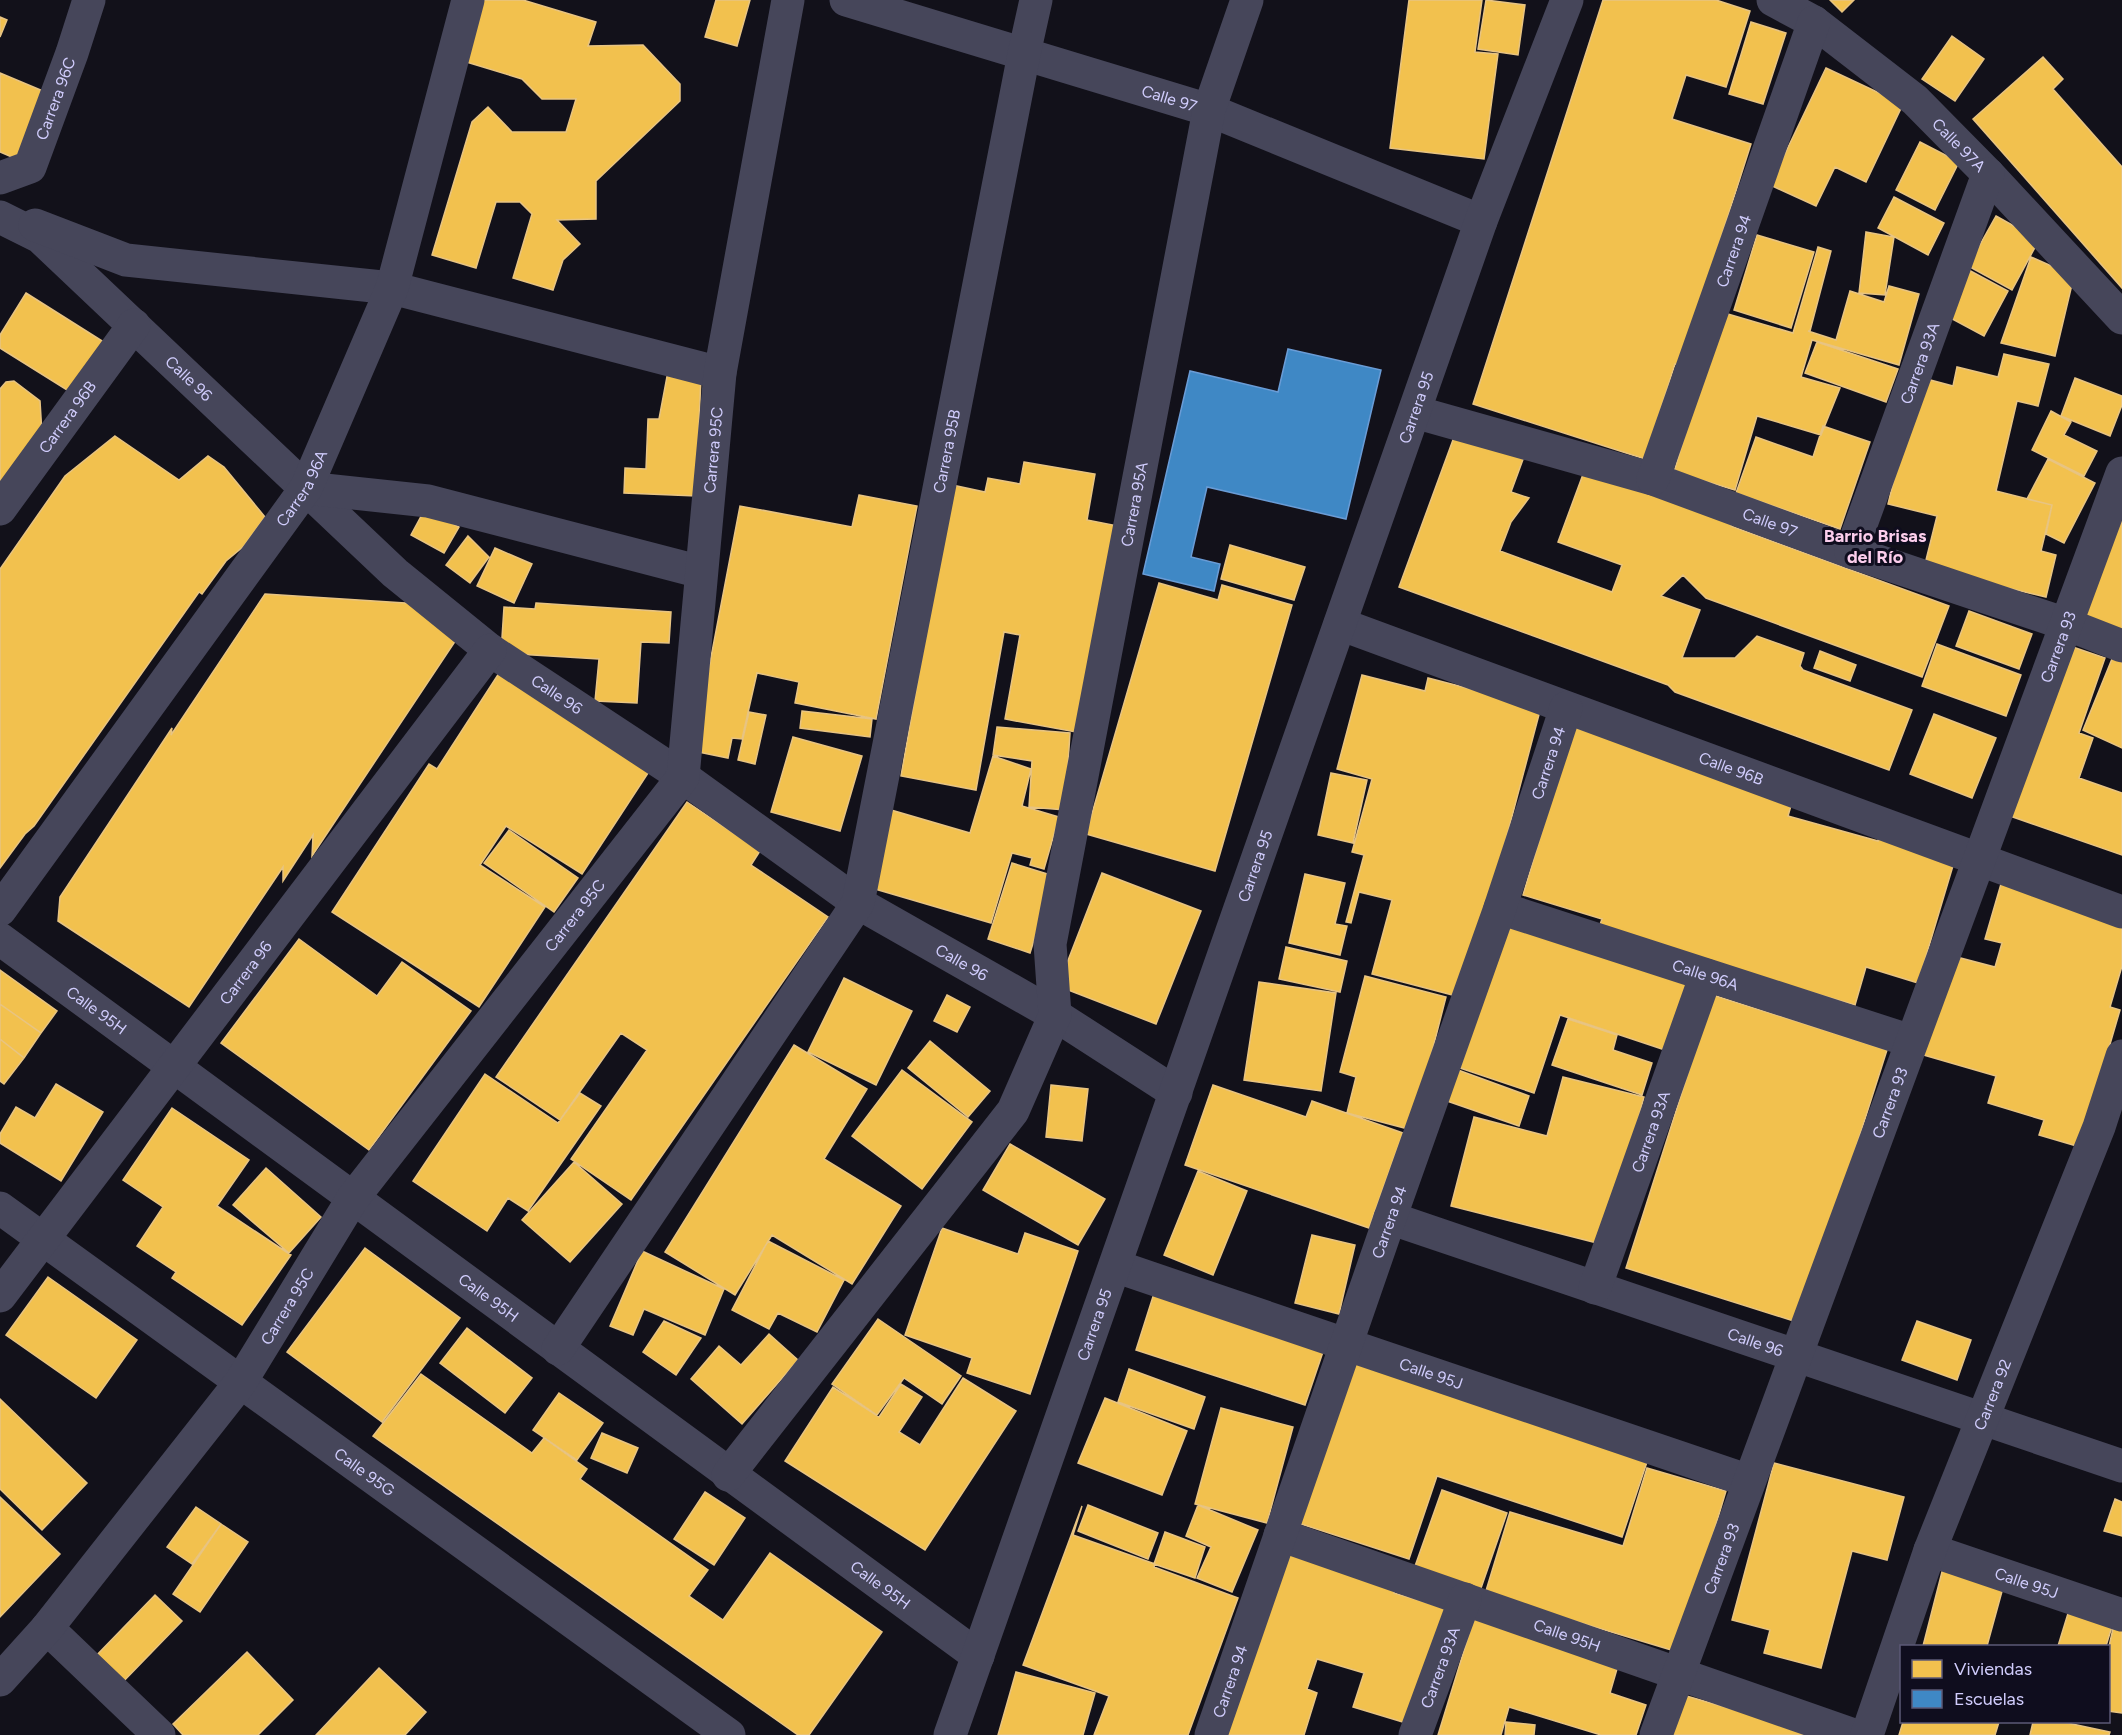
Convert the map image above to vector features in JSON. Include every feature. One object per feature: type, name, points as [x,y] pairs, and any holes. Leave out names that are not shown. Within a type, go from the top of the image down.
[{"type":"street","name":"Carrera 96C","points":[[0,177],[30,167],[89,0]]},
{"type":"street","name":"Carrera 96A","points":[[0,910],[306,488],[392,288],[468,0]]},
{"type":"street","name":"Carrera 95C","points":[[0,1680],[47,1628],[240,1383],[353,1198],[683,777],[720,373],[788,0]]},
{"type":"street","name":"Calle 97","points":[[846,0],[1209,110],[1481,221]]},
{"type":"street","name":"Carrera 95B","points":[[858,903],[1036,0]]},
{"type":"street","name":"Carrera 95A","points":[[1055,1015],[1050,944],[1209,110],[1247,0]]},
{"type":"street","name":"Carrera 95","points":[[950,1735],[1481,221],[1568,0]]},
{"type":"street","name":"Calle 97A","points":[[1773,0],[1814,22],[1915,100],[1988,174],[2122,318]]},
{"type":"street","name":"Carrera 94","points":[[1653,479],[1814,22]]},
{"type":"street","name":"Carrera 93A","points":[[1851,552],[1988,174]]},
{"type":"street","points":[[0,211],[126,260],[392,288],[720,373]]},
{"type":"street","name":"Calle 96","points":[[0,217],[40,237],[395,573],[490,650],[683,777],[858,903],[1055,1015],[1176,1092]]},
{"type":"street","name":"Carrera 96B","points":[[0,509],[134,325]]},
{"type":"street","name":"Calle 97","points":[[1415,412],[1653,479],[1851,552],[2066,624],[2122,646]]},
{"type":"street","name":"Carrera 93","points":[[1656,1735],[2122,472]]},
{"type":"street","points":[[306,488],[428,501],[701,572]]},
{"type":"street","name":"Calle 96B","points":[[1340,624],[2122,912]]},
{"type":"street","name":"Carrera 96","points":[[0,1296],[490,650]]},
{"type":"street","name":"Carrera 94","points":[[1211,1735],[1500,908],[1566,708]]},
{"type":"street","points":[[558,1349],[858,903]]},
{"type":"street","name":"Calle 96A","points":[[1500,908],[1911,1041]]},
{"type":"street","name":"Calle 95H","points":[[0,939],[728,1475],[978,1656]]},
{"type":"street","name":"Carrera 93A","points":[[1596,1288],[1706,975]]},
{"type":"street","points":[[728,1475],[1014,1111],[1055,1015]]},
{"type":"street","name":"Carrera 92","points":[[1867,1735],[1930,1550],[1983,1419],[2110,1131],[2122,1056]]},
{"type":"street","name":"Calle 95G","points":[[0,1208],[729,1735]]},
{"type":"street","name":"Calle 96","points":[[1390,1218],[2122,1466]]},
{"type":"street","name":"Calle 95J","points":[[1115,1266],[1749,1481]]},
{"type":"street","name":"Calle 95H","points":[[1280,1534],[1854,1735]]},
{"type":"street","name":"Calle 95J","points":[[1930,1550],[2122,1615]]},
{"type":"street","name":"Carrera 93A","points":[[1415,1735],[1465,1599]]},
{"type":"street","points":[[47,1628],[159,1735]]},
{"type":"building: Viviendas","points":[[483,0],[523,0],[596,22],[588,46],[643,45],[680,84],[680,101],[596,181],[596,219],[557,220],[580,244],[563,260],[553,290],[513,278],[532,214],[520,202],[496,202],[476,268],[432,255],[472,122],[488,107],[512,132],[566,132],[576,99],[542,99],[522,79],[463,61]]},
{"type":"building: Viviendas","points":[[716,0],[750,0],[737,46],[705,37]]},
{"type":"building: Viviendas","points":[[1409,0],[1482,0],[1475,52],[1498,54],[1484,159],[1390,148]]},
{"type":"building: Viviendas","points":[[1486,0],[1525,5],[1518,55],[1478,49]]},
{"type":"building: Viviendas","points":[[1603,0],[1716,0],[1750,11],[1726,87],[1686,75],[1672,119],[1751,144],[1680,366],[1675,364],[1645,459],[1473,404]]},
{"type":"building: Viviendas","points":[[1830,0],[1854,0],[1842,12]]},
{"type":"building: Viviendas","points":[[0,17],[7,20],[0,37]]},
{"type":"building: Viviendas","points":[[1751,22],[1786,33],[1763,104],[1729,94]]},
{"type":"building: Viviendas","points":[[1952,36],[1984,59],[1955,101],[1922,79]]},
{"type":"building: Viviendas","points":[[2043,57],[2063,79],[2053,89],[2122,167],[2122,288],[1973,119]]},
{"type":"building: Viviendas","points":[[1826,68],[1903,104],[1866,182],[1835,167],[1816,206],[1770,185]]},
{"type":"building: Viviendas","points":[[0,73],[50,94],[21,161],[0,152]]},
{"type":"building: Viviendas","points":[[1920,142],[1959,162],[1935,210],[1896,190]]},
{"type":"building: Viviendas","points":[[1894,197],[1944,223],[1928,255],[1878,228]]},
{"type":"building: Viviendas","points":[[1996,216],[2039,240],[2012,290],[1968,266]]},
{"type":"building: Viviendas","points":[[1866,232],[1894,237],[1885,295],[1859,293]]},
{"type":"building: Viviendas","points":[[1757,235],[1814,252],[1791,328],[1734,310]]},
{"type":"building: Viviendas","points":[[1818,247],[1831,251],[1810,331],[1808,331],[1836,340],[1850,291],[1884,302],[1889,286],[1919,294],[1899,365],[1812,340],[1801,377],[1840,388],[1821,435],[1757,416],[1735,490],[1674,472],[1721,312],[1793,333]]},
{"type":"building: Viviendas","points":[[2031,257],[2074,276],[2055,356],[2001,343]]},
{"type":"building: Viviendas","points":[[1965,268],[2008,291],[1984,336],[1941,313]]},
{"type":"building: Viviendas","points":[[26,293],[107,344],[75,395],[0,348],[0,335]]},
{"type":"building: Viviendas","points":[[1817,342],[1898,369],[1886,402],[1805,373]]},
{"type":"building: Viviendas","points":[[2004,354],[2049,364],[2038,406],[2017,401],[1996,491],[2052,505],[2041,551],[2056,555],[2046,597],[1924,568],[1937,516],[1888,504],[1919,377],[1953,386],[1957,367],[1998,377]]},
{"type":"building: Viviendas","points":[[669,366],[701,376],[696,496],[624,493],[625,468],[646,469],[648,419],[659,419]]},
{"type":"building: Viviendas","points":[[2075,378],[2122,396],[2122,405],[2110,436],[2061,416]]},
{"type":"building: Viviendas","points":[[14,381],[40,401],[42,434],[0,488],[0,389],[6,382]]},
{"type":"building: Viviendas","points":[[2051,411],[2071,422],[2064,435],[2097,451],[2084,476],[2032,450]]},
{"type":"building: Viviendas","points":[[1823,426],[1870,442],[1840,529],[1736,493],[1756,437],[1813,457]]},
{"type":"building: Viviendas","points":[[1457,429],[1525,454],[1511,492],[1529,498],[1511,522],[1500,551],[1612,592],[1622,565],[1558,542],[1585,469],[1732,522],[1731,526],[1949,606],[1922,677],[1706,598],[1683,575],[1661,596],[1700,610],[1682,658],[1735,658],[1757,636],[1804,653],[1800,666],[1803,670],[1912,710],[1889,770],[1675,692],[1668,685],[1399,587]]},
{"type":"building: Viviendas","points":[[115,436],[179,480],[208,456],[224,467],[265,517],[244,546],[226,561],[202,594],[199,592],[34,826],[25,834],[0,868],[0,569],[65,476]]},
{"type":"building: Viviendas","points":[[2048,459],[2095,483],[2064,543],[2046,534],[2052,505],[2027,499]]},
{"type":"building: Viviendas","points":[[1024,462],[1095,474],[1087,520],[1118,526],[1081,733],[1005,719],[1020,635],[1004,632],[976,790],[901,776],[952,485],[985,492],[988,478],[1020,484]]},
{"type":"building: Viviendas","points":[[859,495],[917,506],[876,719],[795,703],[799,682],[757,673],[742,739],[732,738],[728,758],[693,751],[740,506],[852,527]]},
{"type":"building: Viviendas","points":[[2122,495],[2122,630],[2077,617]]},
{"type":"building: Viviendas","points":[[425,509],[459,527],[444,553],[411,535]]},
{"type":"building: Viviendas","points":[[468,536],[489,557],[470,583],[446,565]]},
{"type":"building: Viviendas","points":[[1230,545],[1305,567],[1294,600],[1221,579]]},
{"type":"building: Viviendas","points":[[495,548],[532,564],[514,603],[477,586]]},
{"type":"building: Viviendas","points":[[1159,583],[1218,600],[1222,585],[1292,605],[1215,871],[1086,834]]},
{"type":"building: Viviendas","points":[[265,594],[421,604],[462,631],[312,856],[313,835],[283,881],[283,867],[189,1007],[58,921],[60,897],[172,728],[171,735]]},
{"type":"building: Viviendas","points":[[536,603],[671,612],[669,643],[641,642],[637,703],[595,701],[599,659],[501,653],[504,607],[535,609]]},
{"type":"building: Viviendas","points":[[1969,611],[2032,634],[2019,669],[1956,646]]},
{"type":"building: Viviendas","points":[[1937,644],[2021,675],[2006,716],[1922,686]]},
{"type":"building: Viviendas","points":[[2067,645],[2105,658],[2079,733],[2093,738],[2079,778],[2122,793],[2122,855],[2007,815]]},
{"type":"building: Viviendas","points":[[1820,651],[1856,665],[1850,681],[1814,668]]},
{"type":"building: Viviendas","points":[[2114,654],[2122,657],[2122,748],[2083,730]]},
{"type":"building: Viviendas","points":[[501,670],[652,767],[582,874],[506,826],[480,865],[545,907],[479,1007],[332,912],[429,764],[437,769]]},
{"type":"building: Viviendas","points":[[1362,675],[1425,691],[1428,678],[1541,707],[1464,998],[1372,974],[1392,900],[1359,892],[1351,923],[1346,922],[1364,855],[1352,852],[1372,779],[1337,769]]},
{"type":"building: Viviendas","points":[[802,711],[872,719],[870,737],[800,728]]},
{"type":"building: Viviendas","points":[[749,712],[766,715],[755,764],[738,760]]},
{"type":"building: Viviendas","points":[[1934,714],[1996,738],[1972,798],[1910,774]]},
{"type":"building: Viviendas","points":[[997,727],[1070,733],[1065,810],[1029,807],[1032,761],[993,755]]},
{"type":"building: Viviendas","points":[[1573,727],[1795,792],[1788,816],[1878,841],[1879,837],[1955,859],[1918,983],[1866,967],[1855,1005],[1598,930],[1602,919],[1523,895]]},
{"type":"building: Viviendas","points":[[793,737],[862,756],[840,831],[771,812]]},
{"type":"building: Viviendas","points":[[993,756],[1031,769],[1022,806],[1059,817],[1044,869],[1030,865],[1032,858],[1012,853],[991,923],[868,887],[891,810],[970,833]]},
{"type":"building: Viviendas","points":[[1331,773],[1367,780],[1353,843],[1318,835]]},
{"type":"building: Viviendas","points":[[687,802],[760,851],[751,865],[828,917],[631,1200],[571,1159],[647,1050],[621,1033],[560,1120],[496,1077]]},
{"type":"building: Viviendas","points":[[509,830],[578,878],[554,912],[484,863]]},
{"type":"building: Viviendas","points":[[1012,863],[1054,876],[1030,953],[988,939]]},
{"type":"building: Viviendas","points":[[1102,873],[1201,911],[1156,1024],[1058,986]]},
{"type":"building: Viviendas","points":[[1305,874],[1345,883],[1335,924],[1347,926],[1340,955],[1289,943]]},
{"type":"building: Viviendas","points":[[2001,884],[2122,918],[2122,966],[2110,1007],[2120,1010],[2080,1147],[2039,1135],[2044,1120],[1988,1103],[1996,1076],[1920,1054],[1949,955],[1995,967],[2002,943],[1985,939]]},
{"type":"building: Viviendas","points":[[1510,920],[1688,980],[1665,1050],[1560,1015],[1534,1093],[1460,1068]]},
{"type":"building: Viviendas","points":[[299,939],[377,996],[402,962],[471,1011],[369,1150],[221,1043]]},
{"type":"building: Viviendas","points":[[1286,947],[1347,961],[1340,992],[1279,979]]},
{"type":"building: Viviendas","points":[[0,970],[57,1011],[41,1033],[0,1004]]},
{"type":"building: Viviendas","points":[[1365,976],[1446,997],[1412,1130],[1347,1113],[1356,1077],[1340,1072]]},
{"type":"building: Viviendas","points":[[844,978],[912,1011],[876,1085],[808,1052]]},
{"type":"building: Viviendas","points":[[1259,982],[1336,993],[1321,1091],[1244,1080]]},
{"type":"building: Viviendas","points":[[947,995],[970,1007],[957,1032],[934,1021]]},
{"type":"building: Viviendas","points":[[1713,995],[1887,1050],[1800,1323],[1626,1268]]},
{"type":"building: Viviendas","points":[[0,1004],[41,1033],[24,1058],[0,1039]]},
{"type":"building: Viviendas","points":[[1568,1019],[1617,1035],[1613,1050],[1652,1063],[1642,1095],[1552,1065]]},
{"type":"building: Viviendas","points":[[0,1039],[24,1058],[4,1084],[0,1081]]},
{"type":"building: Viviendas","points":[[930,1041],[990,1091],[968,1117],[908,1068]]},
{"type":"building: Viviendas","points":[[794,1045],[867,1089],[824,1159],[901,1206],[852,1284],[772,1235],[735,1295],[665,1252]]},
{"type":"building: Viviendas","points":[[902,1070],[972,1122],[922,1189],[852,1136]]},
{"type":"building: Viviendas","points":[[1458,1070],[1529,1096],[1519,1126],[1447,1101]]},
{"type":"building: Viviendas","points":[[485,1074],[558,1123],[580,1093],[601,1106],[528,1211],[508,1198],[487,1231],[413,1181]]},
{"type":"building: Viviendas","points":[[1563,1077],[1644,1097],[1605,1245],[1451,1206],[1474,1117],[1547,1136]]},
{"type":"building: Viviendas","points":[[56,1084],[103,1112],[61,1181],[0,1143],[0,1134],[16,1107],[35,1118]]},
{"type":"building: Viviendas","points":[[1051,1085],[1088,1089],[1082,1141],[1046,1137]]},
{"type":"building: Viviendas","points":[[1213,1085],[1306,1117],[1312,1101],[1403,1133],[1369,1228],[1185,1165]]},
{"type":"building: Viviendas","points":[[172,1108],[249,1160],[217,1206],[291,1255],[242,1325],[172,1278],[176,1272],[137,1246],[163,1207],[123,1180]]},
{"type":"building: Viviendas","points":[[1010,1144],[1105,1199],[1078,1245],[983,1190]]},
{"type":"building: Viviendas","points":[[574,1162],[622,1204],[570,1262],[522,1220]]},
{"type":"building: Viviendas","points":[[266,1168],[321,1217],[289,1253],[233,1205]]},
{"type":"building: Viviendas","points":[[1198,1171],[1247,1191],[1213,1275],[1164,1255]]},
{"type":"building: Viviendas","points":[[942,1228],[1018,1254],[1025,1233],[1078,1251],[1030,1394],[967,1373],[972,1358],[905,1335]]},
{"type":"building: Viviendas","points":[[1312,1235],[1355,1245],[1339,1314],[1295,1303]]},
{"type":"building: Viviendas","points":[[768,1241],[844,1280],[817,1332],[778,1313],[769,1329],[732,1310]]},
{"type":"building: Viviendas","points":[[365,1248],[460,1318],[382,1422],[287,1352]]},
{"type":"building: Viviendas","points":[[642,1251],[724,1289],[705,1335],[644,1309],[633,1335],[610,1326]]},
{"type":"building: Viviendas","points":[[48,1277],[137,1340],[96,1398],[6,1335]]},
{"type":"building: Viviendas","points":[[1157,1284],[1327,1340],[1305,1405],[1136,1350]]},
{"type":"building: Viviendas","points":[[878,1319],[961,1376],[942,1404],[904,1378],[877,1415],[832,1384]]},
{"type":"building: Viviendas","points":[[664,1321],[701,1338],[676,1375],[643,1352]]},
{"type":"building: Viviendas","points":[[1917,1321],[1971,1340],[1957,1380],[1902,1360]]},
{"type":"building: Viviendas","points":[[467,1328],[532,1378],[505,1413],[440,1363]]},
{"type":"building: Viviendas","points":[[769,1334],[798,1360],[742,1424],[691,1379],[719,1346],[741,1365]]},
{"type":"building: Viviendas","points":[[1353,1358],[1649,1456],[1622,1537],[1437,1476],[1409,1559],[1298,1523]]},
{"type":"building: Viviendas","points":[[1129,1369],[1205,1397],[1194,1429],[1118,1402]]},
{"type":"building: Viviendas","points":[[421,1374],[532,1453],[544,1438],[587,1469],[580,1479],[708,1570],[689,1596],[723,1620],[770,1553],[882,1632],[809,1735],[798,1735],[373,1436]]},
{"type":"building: Viviendas","points":[[963,1378],[1016,1411],[925,1550],[785,1461],[833,1387],[879,1417],[901,1384],[922,1397],[899,1432],[920,1445]]},
{"type":"building: Viviendas","points":[[559,1393],[603,1423],[577,1460],[533,1430]]},
{"type":"building: Viviendas","points":[[1105,1398],[1187,1431],[1162,1495],[1078,1463]]},
{"type":"building: Viviendas","points":[[0,1399],[87,1483],[42,1530],[0,1489]]},
{"type":"building: Viviendas","points":[[1221,1408],[1293,1427],[1267,1523],[1195,1504]]},
{"type":"building: Viviendas","points":[[602,1433],[638,1448],[627,1473],[591,1458]]},
{"type":"building: Viviendas","points":[[1774,1463],[1904,1497],[1887,1560],[1852,1551],[1821,1668],[1764,1653],[1770,1630],[1732,1620]]},
{"type":"building: Viviendas","points":[[1647,1468],[1726,1491],[1678,1652],[1485,1594],[1510,1512],[1623,1546]]},
{"type":"building: Viviendas","points":[[1442,1490],[1507,1513],[1480,1591],[1414,1569]]},
{"type":"building: Viviendas","points":[[705,1492],[745,1518],[714,1565],[674,1539]]},
{"type":"building: Viviendas","points":[[0,1497],[60,1554],[0,1617]]},
{"type":"building: Viviendas","points":[[2115,1499],[2122,1502],[2122,1536],[2104,1531]]},
{"type":"building: Viviendas","points":[[1088,1505],[1158,1533],[1148,1559],[1078,1531]]},
{"type":"building: Viviendas","points":[[1198,1505],[1258,1530],[1232,1592],[1197,1578],[1211,1547],[1186,1536]]},
{"type":"building: Viviendas","points":[[1082,1506],[1073,1535],[1155,1564],[1154,1567],[1238,1598],[1188,1735],[1094,1735],[1109,1696],[1023,1665]]},
{"type":"building: Viviendas","points":[[196,1507],[221,1524],[192,1564],[167,1547]]},
{"type":"building: Viviendas","points":[[221,1524],[248,1542],[200,1612],[173,1594]]},
{"type":"building: Viviendas","points":[[1165,1532],[1205,1547],[1195,1578],[1154,1564]]},
{"type":"building: Viviendas","points":[[1284,1551],[1397,1585],[1394,1593],[1451,1610],[1416,1726],[1353,1707],[1364,1673],[1317,1659],[1307,1689],[1317,1693],[1304,1735],[1222,1735]]},
{"type":"building: Viviendas","points":[[1943,1568],[2004,1584],[1987,1645],[1923,1645]]},
{"type":"building: Viviendas","points":[[155,1595],[182,1621],[119,1686],[92,1660]]},
{"type":"building: Viviendas","points":[[2070,1607],[2114,1620],[2106,1645],[2058,1645]]},
{"type":"building: Viviendas","points":[[1474,1618],[1619,1662],[1610,1693],[1646,1705],[1636,1735],[1601,1735],[1509,1707],[1501,1735],[1438,1735]]},
{"type":"building: Viviendas","points":[[2114,1624],[2122,1626],[2122,1713],[2110,1711],[2109,1645]]},
{"type":"building: Viviendas","points":[[247,1652],[293,1700],[258,1735],[183,1735],[173,1724]]},
{"type":"building: Viviendas","points":[[379,1668],[426,1712],[405,1735],[316,1735]]},
{"type":"building: Viviendas","points":[[1016,1672],[1095,1693],[1083,1735],[998,1735]]},
{"type":"building: Viviendas","points":[[1683,1695],[1823,1735],[1671,1735]]},
{"type":"building: Viviendas","points":[[1506,1722],[1535,1725],[1534,1735],[1505,1735]]},
{"type":"building: Viviendas","points":[[1903,1723],[1999,1723],[1995,1735],[1899,1735]]},
{"type":"building: Viviendas","points":[[2033,1723],[2068,1723],[2110,1732],[2109,1735],[2030,1735]]},
{"type":"building: Escuelas","points":[[1288,349],[1381,370],[1346,519],[1207,487],[1191,557],[1220,564],[1214,591],[1143,574],[1190,371],[1278,392]]},
{"type":"district","name":"Barrio Brisas del Río","points":[[1875,546]]}]
